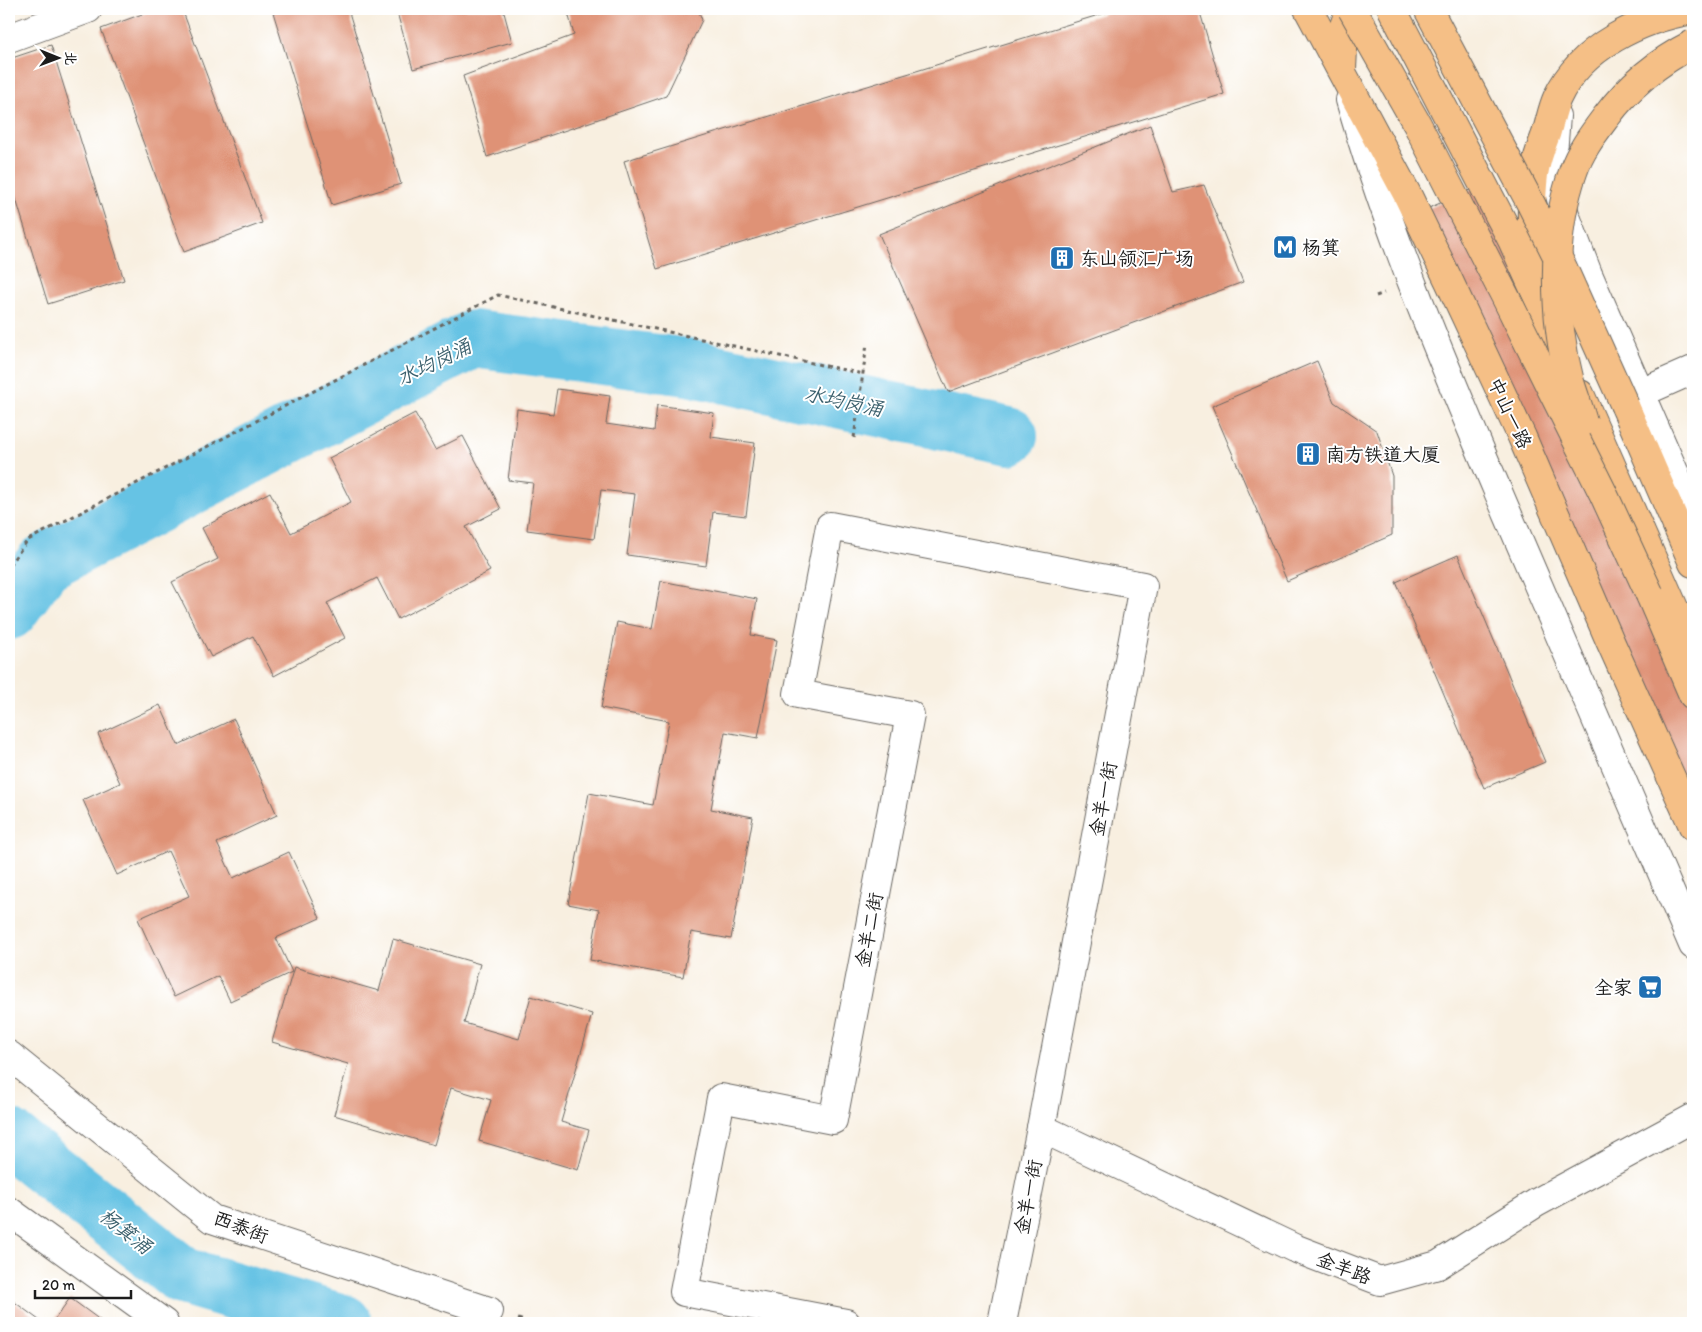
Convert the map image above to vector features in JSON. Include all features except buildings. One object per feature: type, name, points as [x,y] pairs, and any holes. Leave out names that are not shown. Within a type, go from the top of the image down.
[{"type":"main road","name":"中山一路","points":[[1308,9],[1407,194],[1522,437],[1610,641],[1692,821]]},
{"type":"main road","points":[[1342,70],[1344,26],[1351,9]]},
{"type":"main road","points":[[1351,9],[1417,124],[1506,298],[1598,484],[1650,595],[1693,695]]},
{"type":"main road","points":[[1392,9],[1512,240],[1693,651]]},
{"type":"main road","points":[[1428,9],[1499,140],[1563,268],[1626,406],[1693,563]]},
{"type":"main road","points":[[1540,303],[1534,256],[1532,216],[1534,173],[1558,97],[1572,75],[1588,57],[1618,36],[1652,20],[1670,14],[1693,10]]},
{"type":"main road","points":[[1650,595],[1586,431],[1570,380],[1560,329],[1558,237],[1565,199],[1574,170],[1590,138],[1617,102],[1640,80],[1681,50],[1693,44]]},
{"type":"street","points":[[9,38],[88,9]]},
{"type":"street","points":[[1342,70],[1380,199],[1445,369],[1693,945]]},
{"type":"street","points":[[1558,97],[1554,161],[1555,176],[1565,214],[1588,274],[1693,515]]},
{"type":"street","points":[[1641,394],[1693,370]]},
{"type":"street","name":"金羊一街","points":[[830,526],[1143,586],[1041,1128],[1002,1323]]},
{"type":"street","name":"金羊二街","points":[[830,526],[798,694],[910,716],[833,1120],[721,1098],[684,1292],[846,1323]]},
{"type":"street","name":"西泰街","points":[[9,1054],[212,1218],[488,1311]]},
{"type":"street","name":"金羊路","points":[[1041,1128],[1294,1248],[1380,1281],[1438,1265],[1536,1203],[1693,1118]]},
{"type":"street","points":[[9,1211],[164,1323]]},
{"type":"path","points":[[9,565],[28,540],[498,295],[863,374]]},
{"type":"path","points":[[854,438],[867,344]]},
{"type":"waterway","name":"水均岗涌","points":[[9,611],[44,563],[473,339],[688,367],[1009,436]]},
{"type":"waterway","name":"杨箕涌","points":[[9,1138],[183,1276],[343,1323]]},
{"type":"place","name":"杨箕","points":[[1285,247]]},
{"type":"place","name":"东山领汇广场","points":[[1062,258]]},
{"type":"place","name":"南方铁道大厦","points":[[1308,454]]},
{"type":"place","name":"全家","points":[[1650,987]]}]
